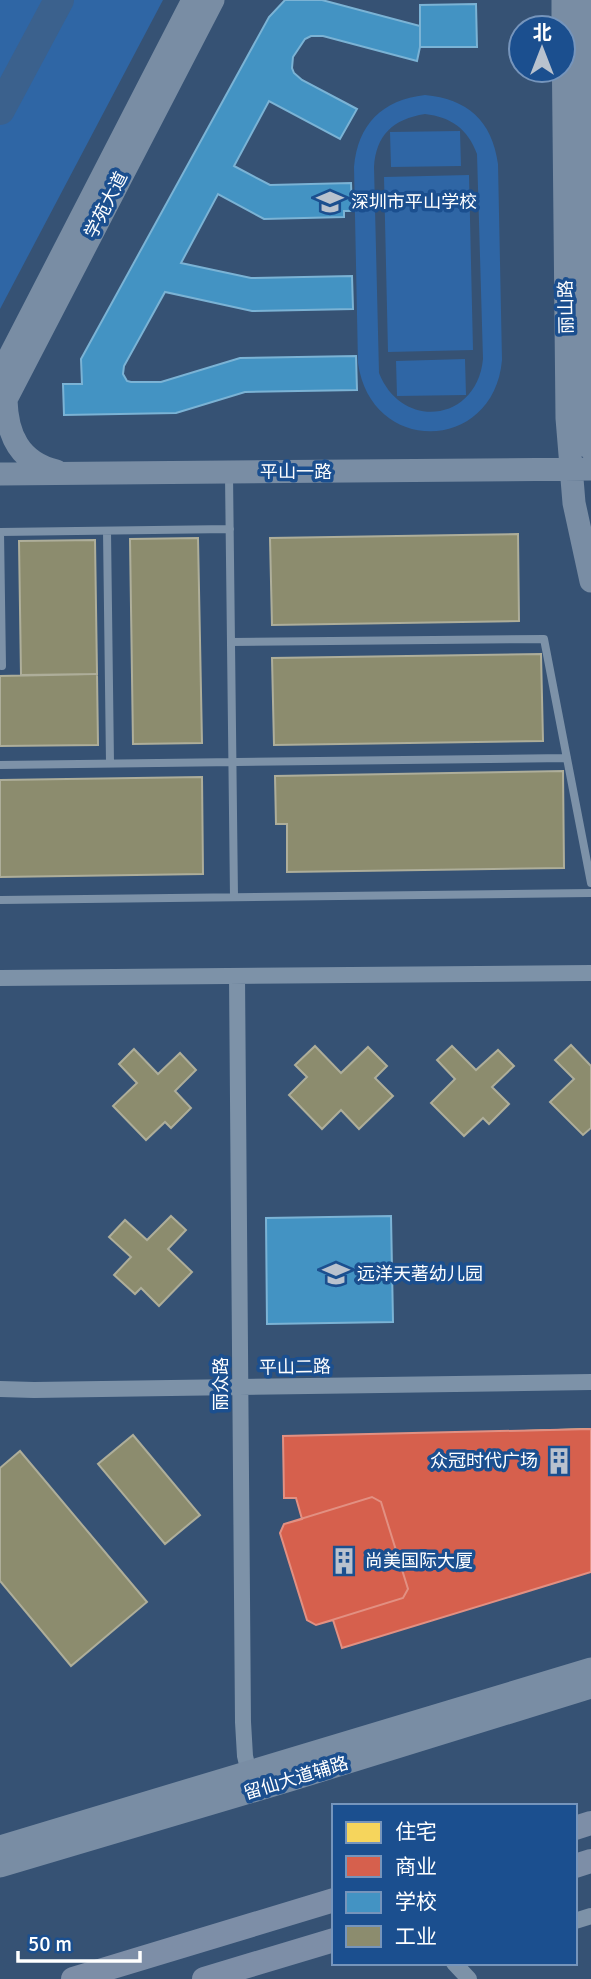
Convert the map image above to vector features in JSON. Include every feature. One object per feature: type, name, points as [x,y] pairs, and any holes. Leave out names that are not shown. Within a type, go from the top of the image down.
[{"type":"main road","points":[[73,1979],[332,1901]]},
{"type":"main road","points":[[204,1979],[332,1941]]},
{"type":"street","name":"学苑大道","points":[[0,375],[193,0]]},
{"type":"street","name":"学苑大道","points":[[3,405],[213,0]]},
{"type":"street","name":"丽山路","points":[[584,0],[580,154],[567,418],[581,477],[575,512],[591,581]]},
{"type":"street","name":"丽山路","points":[[570,84],[580,154],[591,449]]},
{"type":"street","points":[[3,405],[11,435],[28,457],[39,465],[65,473]]},
{"type":"street","name":"平山一路","points":[[0,474],[65,473],[229,479]]},
{"type":"street","name":"平山一路","points":[[0,488],[229,479],[581,477]]},
{"type":"street","points":[[0,978],[591,973]]},
{"type":"street","name":"丽众路","points":[[237,976],[243,1740],[251,1782]]},
{"type":"street","name":"平山二路","points":[[0,1388],[34,1390],[591,1382]]},
{"type":"street","name":"留仙大道辅路","points":[[0,1866],[591,1669]]},
{"type":"street","name":"留仙大道辅路","points":[[0,1847],[251,1782],[591,1688]]},
{"type":"street","points":[[456,1965],[469,1979]]},
{"type":"lane","points":[[229,479],[234,897]]},
{"type":"lane","points":[[2,666],[0,532],[230,529]]},
{"type":"lane","points":[[107,531],[110,763]]},
{"type":"lane","points":[[231,642],[544,639],[591,883]]},
{"type":"lane","points":[[0,765],[566,758]]},
{"type":"lane","points":[[0,900],[591,893]]},
{"type":"shaded area","points":[[0,0],[163,0],[0,309]]},
{"type":"shaded area","points":[[425,95],[440,97],[475,114],[490,135],[498,164],[502,360],[494,391],[478,413],[456,426],[432,431],[407,427],[385,415],[368,393],[358,363],[354,167],[356,152],[361,138],[375,117],[396,102]],"holes":[[[414,116],[434,116],[451,121],[463,131],[477,154],[483,359],[478,380],[467,396],[454,406],[437,411],[420,411],[404,404],[390,392],[379,373],[374,167],[378,146],[388,130]]]},
{"type":"shaded area","points":[[460,131],[461,166],[391,167],[390,132]]},
{"type":"shaded area","points":[[469,175],[473,350],[388,352],[384,177]]},
{"type":"shaded area","points":[[465,359],[466,395],[397,396],[396,361]]},
{"type":"building: 住宅","name":"众冠时代广场","points":[[591,1429],[591,1491],[527,1492],[525,1431]]},
{"type":"building: 商业","points":[[591,1429],[591,1572],[342,1648],[333,1620],[316,1625],[307,1620],[280,1533],[284,1524],[302,1519],[296,1498],[284,1498],[283,1436]]},
{"type":"building: 商业","name":"尚美国际大厦","points":[[372,1497],[381,1502],[408,1589],[403,1598],[316,1625],[307,1620],[280,1533],[284,1524]]},
{"type":"building: 学校","points":[[285,0],[322,0],[420,26],[417,61],[323,36],[305,39],[293,57],[294,73],[302,80],[357,109],[340,139],[269,101],[234,166],[270,185],[351,183],[352,211],[344,211],[344,217],[264,219],[218,194],[181,263],[251,278],[352,276],[353,309],[252,311],[165,292],[124,366],[123,374],[127,381],[131,382],[161,382],[240,358],[356,356],[357,390],[245,392],[176,413],[64,415],[63,384],[82,384],[81,359],[269,17]]},
{"type":"building: 学校","points":[[476,4],[477,47],[420,47],[420,5]]},
{"type":"building: 学校","name":"远洋天著幼儿园","points":[[391,1216],[393,1322],[267,1324],[266,1218]]},
{"type":"building: 工业","points":[[518,534],[519,621],[272,625],[270,538]]},
{"type":"building: 工业","points":[[198,538],[202,743],[133,744],[130,539]]},
{"type":"building: 工业","points":[[95,540],[97,674],[21,675],[19,541]]},
{"type":"building: 工业","points":[[541,654],[543,741],[274,745],[272,658]]},
{"type":"building: 工业","points":[[97,674],[98,745],[0,746],[0,676]]},
{"type":"building: 工业","points":[[563,771],[564,868],[287,872],[287,824],[276,824],[275,776]]},
{"type":"building: 工业","points":[[202,777],[203,874],[0,877],[0,780]]},
{"type":"building: 工业","points":[[571,1045],[591,1066],[591,1128],[583,1135],[550,1102],[574,1079],[555,1060]]},
{"type":"building: 工业","points":[[315,1046],[341,1073],[368,1047],[387,1066],[375,1078],[393,1096],[359,1129],[341,1110],[322,1129],[289,1095],[307,1077],[295,1065]]},
{"type":"building: 工业","points":[[452,1046],[476,1070],[498,1050],[514,1066],[492,1087],[509,1104],[489,1124],[483,1118],[464,1136],[431,1103],[455,1079],[437,1060]]},
{"type":"building: 工业","points":[[134,1049],[158,1074],[180,1053],[196,1070],[175,1091],[191,1108],[171,1128],[165,1122],[146,1140],[113,1106],[137,1083],[119,1064]]},
{"type":"building: 工业","points":[[171,1216],[186,1230],[168,1249],[192,1272],[159,1306],[141,1288],[135,1294],[114,1275],[131,1257],[109,1237],[125,1220],[147,1240]]},
{"type":"building: 工业","points":[[133,1435],[200,1515],[165,1544],[98,1464]]},
{"type":"building: 工业","points":[[20,1451],[147,1602],[71,1666],[0,1581],[0,1468]]},
{"type":"waterway","points":[[0,110],[59,0]]},
{"type":"place","name":"深圳市平山学校","points":[[330,202]]},
{"type":"place","name":"远洋天著幼儿园","points":[[336,1274]]},
{"type":"place","name":"众冠时代广场","points":[[559,1461]]},
{"type":"place","name":"尚美国际大厦","points":[[344,1561]]}]
